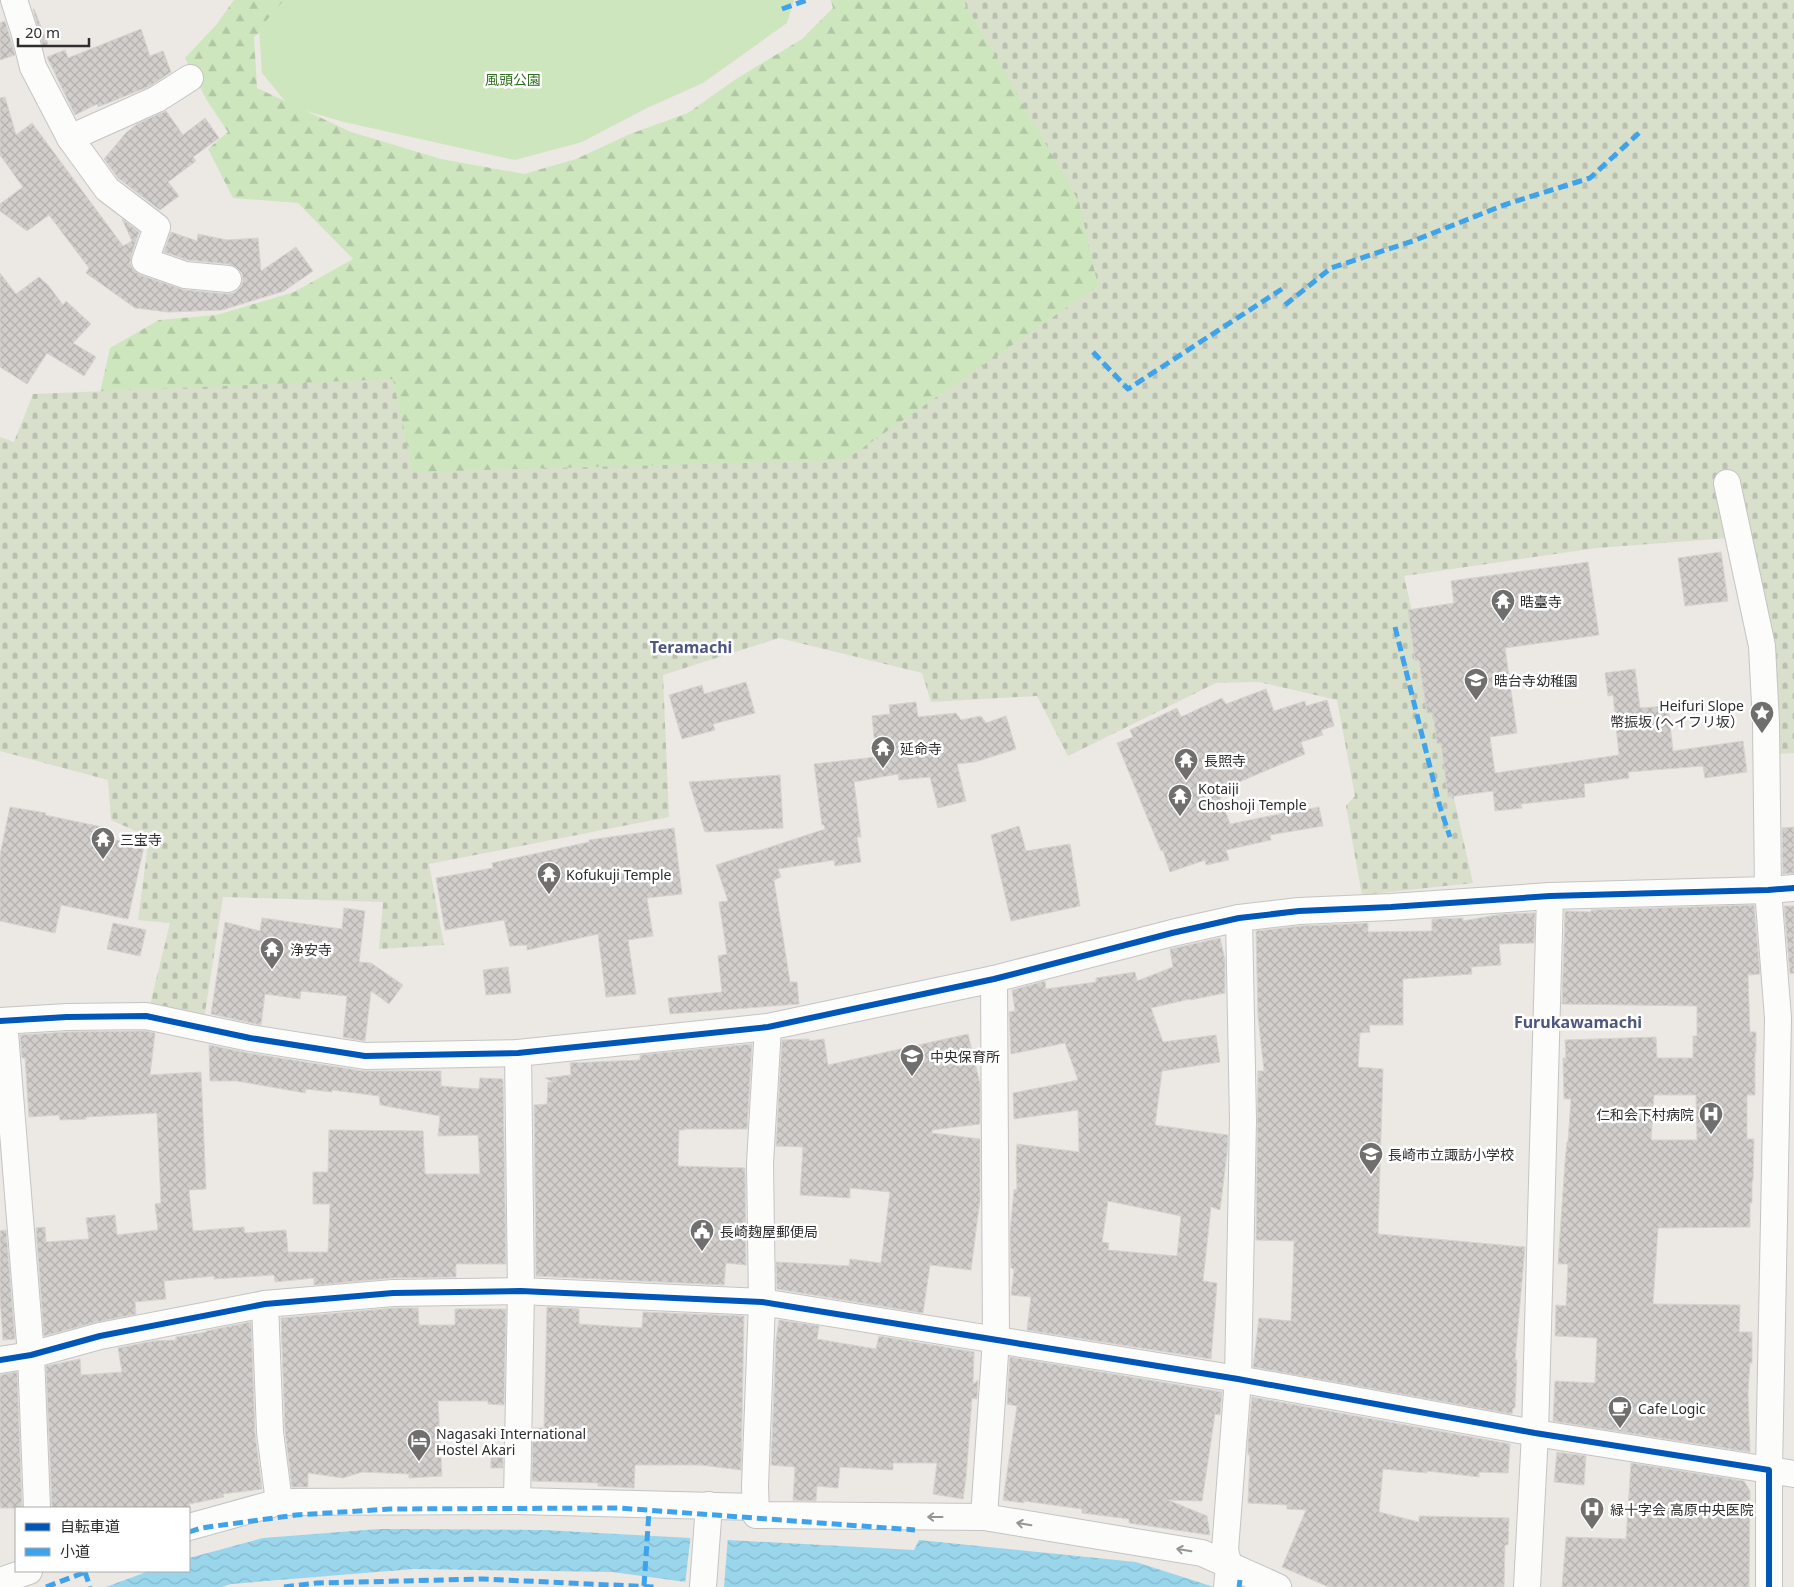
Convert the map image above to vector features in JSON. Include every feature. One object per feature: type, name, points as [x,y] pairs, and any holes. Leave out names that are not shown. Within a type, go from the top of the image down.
[{"type":"street","points":[[14,0],[33,67],[70,138],[107,189],[157,227],[145,261],[185,275],[228,279]]},
{"type":"street","points":[[70,138],[157,99],[190,78]]},
{"type":"street","points":[[1727,482],[1762,646],[1766,723],[1768,890],[1786,1018],[1782,1472],[1769,1587]]},
{"type":"street","points":[[37,1507],[31,1355],[2,1021],[67,1017],[146,1016],[250,1038],[365,1056],[394,1057],[518,1053],[768,1027],[994,979],[1172,932],[1239,918],[1299,911],[1550,896],[1794,888]]},
{"type":"street","points":[[1527,1587],[1535,1433],[1550,896]]},
{"type":"street","points":[[1228,1580],[1225,1550],[1238,1379],[1242,1120],[1239,918]]},
{"type":"street","points":[[984,1517],[996,1339],[994,979]]},
{"type":"street","points":[[768,1027],[760,1163],[762,1302],[756,1515],[984,1517],[1202,1554],[1228,1580],[1278,1587]]},
{"type":"street","points":[[517,1501],[521,1290],[518,1053]]},
{"type":"street","points":[[0,1360],[31,1355],[100,1336],[265,1304],[393,1293],[521,1290],[762,1302],[1238,1379],[1535,1433],[1782,1472]]},
{"type":"street","points":[[265,1304],[270,1432],[278,1502]]},
{"type":"street","points":[[190,1527],[278,1502],[517,1501],[709,1504],[755,1507]]},
{"type":"street","points":[[703,1587],[709,1504]]},
{"type":"street","points":[[0,1581],[26,1572]]},
{"type":"green space","points":[[234,0],[349,0],[294,4],[254,37],[257,88],[351,132],[441,159],[524,174],[576,159],[630,134],[688,113],[736,79],[802,39],[833,8],[831,0],[1526,0],[785,607],[96,411],[110,348],[159,320],[217,315],[294,292],[353,259],[298,203],[233,198],[208,149],[228,132],[206,99],[185,58],[216,25]]},
{"type":"green space","name":"風頭公園","points":[[284,0],[794,0],[787,23],[703,83],[647,108],[582,142],[515,160],[344,122],[289,106],[262,73],[259,29]]},
{"type":"green space","points":[[963,0],[1794,0],[1794,753],[1776,754],[1742,537],[1597,548],[1404,576],[1473,883],[1362,895],[1346,806],[1355,796],[1337,700],[1259,682],[1216,683],[1068,756],[1037,696],[931,702],[922,673],[779,638],[663,675],[669,817],[429,864],[444,945],[379,949],[383,902],[223,897],[204,1019],[149,1009],[170,923],[138,920],[149,837],[111,820],[108,780],[0,751],[0,437],[14,442],[33,394],[393,379],[413,472],[845,460],[1098,286],[1079,202]]},
{"type":"water","points":[[379,1529],[544,1530],[914,1550],[919,1540],[1136,1562],[1214,1587],[723,1587],[612,1572],[414,1569],[231,1584],[222,1587],[106,1587],[146,1572],[190,1572],[190,1558],[263,1538]]},
{"type":"pier","points":[[691,1534],[728,1536],[724,1587],[704,1587],[685,1584]]},
{"type":"building","points":[[33,9],[48,44],[43,46]]},
{"type":"building","points":[[5,21],[15,55],[0,60],[0,23]]},
{"type":"building","points":[[141,29],[150,56],[163,51],[171,72],[150,86],[98,107],[97,104],[75,115],[47,57],[65,50],[68,58]]},
{"type":"building","points":[[5,97],[16,135],[32,123],[123,246],[132,241],[122,219],[139,232],[130,263],[133,270],[140,275],[184,290],[227,294],[234,293],[240,288],[243,281],[242,273],[236,267],[229,264],[188,260],[164,252],[171,232],[197,241],[198,234],[227,240],[258,238],[261,271],[296,247],[313,271],[284,291],[222,310],[168,312],[135,308],[86,273],[89,268],[49,215],[27,231],[0,211],[0,204],[23,187],[0,155],[0,98]]},
{"type":"building","points":[[166,111],[183,135],[205,118],[219,138],[193,157],[196,161],[168,182],[179,196],[160,210],[118,178],[104,159],[126,133],[137,124]]},
{"type":"building","points":[[0,273],[16,294],[39,277],[48,285],[63,305],[66,301],[91,324],[73,343],[96,357],[84,376],[47,353],[27,384],[0,367]]},
{"type":"building","points":[[1721,552],[1728,601],[1685,606],[1678,558]]},
{"type":"building","points":[[1588,562],[1599,635],[1505,648],[1517,733],[1490,737],[1495,773],[1619,755],[1613,695],[1608,696],[1605,673],[1635,669],[1640,708],[1668,706],[1673,751],[1743,741],[1747,772],[1705,778],[1703,766],[1628,772],[1629,778],[1584,784],[1585,797],[1521,804],[1522,808],[1495,811],[1493,791],[1448,797],[1441,743],[1437,744],[1433,713],[1427,713],[1419,660],[1415,661],[1408,610],[1454,603],[1451,581]]},
{"type":"building","points":[[746,682],[755,713],[713,724],[715,730],[682,739],[669,695],[702,685],[704,694]]},
{"type":"building","name":"長照寺","points":[[1266,689],[1274,711],[1305,701],[1306,706],[1327,700],[1334,726],[1321,730],[1323,735],[1301,742],[1305,754],[1218,791],[1230,824],[1319,807],[1323,826],[1270,835],[1271,840],[1226,850],[1229,860],[1206,865],[1205,860],[1170,872],[1163,851],[1161,851],[1117,743],[1133,737],[1130,730],[1177,708],[1181,717],[1222,698],[1226,704]]},
{"type":"building","points":[[916,702],[918,717],[956,713],[961,720],[981,716],[986,723],[1006,716],[1016,749],[975,762],[957,764],[966,801],[938,808],[930,777],[899,780],[898,774],[854,782],[861,837],[857,837],[861,862],[835,866],[834,860],[778,869],[781,877],[774,880],[790,982],[797,982],[799,1004],[670,1014],[668,998],[722,992],[718,956],[727,954],[719,902],[728,901],[716,865],[825,829],[824,825],[822,825],[814,764],[876,757],[872,716],[890,714],[889,705]]},
{"type":"building","points":[[780,775],[783,828],[705,832],[689,782]]},
{"type":"building","name":"三宝寺","points":[[10,807],[46,813],[45,815],[107,828],[106,838],[144,846],[128,919],[61,905],[55,933],[0,921],[0,855]]},
{"type":"building","points":[[1019,826],[1026,851],[1070,844],[1080,906],[1011,921],[991,835]]},
{"type":"building","points":[[1794,827],[1794,873],[1783,874],[1782,828]]},
{"type":"building","points":[[674,828],[682,894],[647,898],[653,936],[628,940],[636,994],[606,997],[598,934],[527,950],[527,945],[510,946],[504,920],[445,930],[436,878],[493,868],[492,863],[589,842],[589,840]]},
{"type":"building","points":[[1754,905],[1760,974],[1748,975],[1750,1032],[1756,1032],[1755,1095],[1747,1095],[1747,1139],[1754,1139],[1750,1227],[1658,1228],[1653,1304],[1740,1305],[1739,1332],[1752,1332],[1752,1363],[1750,1363],[1748,1392],[1750,1452],[1553,1421],[1555,1381],[1595,1383],[1597,1338],[1555,1336],[1556,1305],[1566,1306],[1568,1264],[1558,1264],[1571,1099],[1564,1099],[1563,1058],[1566,1058],[1565,1040],[1656,1037],[1657,1058],[1693,1058],[1693,1036],[1697,1036],[1697,1006],[1562,1004],[1565,911],[1591,912],[1591,910]],"holes":[[[1654,1095],[1696,1095],[1697,1140],[1651,1140]]]},
{"type":"building","points":[[1784,906],[1794,906],[1794,973],[1790,974]]},
{"type":"building","points":[[344,908],[365,911],[359,962],[371,963],[403,985],[389,1004],[371,991],[365,1041],[343,1037],[347,996],[301,991],[300,999],[265,994],[261,1025],[211,1014],[225,922],[260,931],[262,918],[342,929]]},
{"type":"building","points":[[1535,913],[1534,943],[1499,944],[1501,965],[1471,967],[1472,974],[1403,979],[1403,1025],[1369,1025],[1370,1032],[1360,1033],[1358,1067],[1383,1069],[1378,1234],[1525,1247],[1515,1360],[1517,1360],[1515,1408],[1513,1408],[1512,1414],[1253,1367],[1259,1318],[1291,1321],[1294,1241],[1256,1240],[1258,1071],[1264,1071],[1258,1016],[1256,931],[1300,926],[1368,923],[1368,932],[1432,931],[1432,919],[1463,918],[1463,921],[1502,914]]},
{"type":"building","points":[[113,923],[146,930],[140,956],[107,949]]},
{"type":"building","points":[[1220,938],[1225,960],[1225,993],[1151,1008],[1163,1042],[1216,1035],[1220,1062],[1162,1071],[1155,1125],[1228,1135],[1220,1210],[1211,1207],[1203,1281],[1217,1283],[1211,1359],[1027,1330],[1031,1297],[1011,1295],[1014,1269],[1011,1268],[1010,1232],[1014,1190],[1017,1189],[1017,1144],[1079,1152],[1078,1110],[1014,1119],[1013,1093],[1078,1080],[1065,1043],[1011,1054],[1009,1012],[1015,1011],[1012,990],[1045,981],[1046,989],[1096,982],[1096,978],[1135,972],[1137,981],[1173,967],[1170,949]],"holes":[[[1108,1201],[1181,1216],[1177,1256],[1108,1250],[1109,1243],[1102,1242]]]},
{"type":"building","points":[[508,967],[511,993],[486,995],[483,970]]},
{"type":"building","points":[[145,1031],[155,1033],[150,1075],[201,1072],[206,1189],[189,1190],[193,1231],[244,1227],[245,1233],[286,1230],[288,1252],[328,1252],[330,1204],[313,1204],[313,1172],[328,1172],[329,1130],[423,1131],[425,1174],[480,1174],[478,1135],[438,1136],[440,1116],[380,1105],[379,1096],[332,1090],[332,1092],[306,1089],[305,1093],[237,1081],[210,1081],[209,1045],[363,1071],[441,1071],[441,1086],[479,1089],[480,1078],[503,1079],[506,1264],[456,1264],[456,1277],[392,1278],[314,1285],[314,1278],[275,1282],[274,1275],[214,1279],[214,1276],[164,1281],[166,1299],[135,1302],[136,1314],[96,1322],[44,1336],[36,1228],[45,1227],[46,1242],[89,1239],[86,1218],[115,1215],[117,1235],[158,1230],[155,1204],[161,1203],[157,1113],[60,1120],[59,1115],[29,1117],[25,1058],[22,1058],[20,1035]]},
{"type":"building","points":[[968,1034],[980,1084],[980,1124],[932,1130],[932,1133],[980,1139],[980,1199],[971,1270],[930,1265],[923,1313],[777,1289],[776,1262],[849,1266],[850,1259],[881,1263],[890,1192],[850,1188],[850,1198],[800,1195],[803,1147],[776,1146],[782,1040],[809,1039],[809,1041],[824,1039],[828,1065]]},
{"type":"building","points":[[752,1044],[747,1129],[679,1130],[678,1166],[745,1168],[746,1265],[726,1263],[724,1285],[536,1276],[534,1105],[547,1104],[548,1082],[553,1082],[545,1078],[571,1075],[570,1063],[640,1060],[640,1055]]},
{"type":"building","points":[[6,1230],[15,1339],[3,1340],[0,1297],[0,1231]]},
{"type":"building","points":[[547,1307],[579,1309],[579,1324],[642,1328],[643,1312],[744,1316],[741,1470],[701,1465],[635,1465],[634,1488],[598,1486],[598,1483],[532,1481],[533,1428],[544,1428]]},
{"type":"building","points":[[394,1308],[418,1308],[419,1325],[455,1325],[455,1309],[506,1309],[504,1405],[488,1404],[488,1401],[438,1401],[442,1476],[409,1478],[409,1474],[362,1472],[343,1478],[308,1473],[308,1487],[292,1487],[285,1431],[281,1318]]},
{"type":"building","points":[[779,1320],[819,1326],[817,1339],[876,1349],[879,1336],[974,1352],[973,1384],[978,1380],[977,1399],[972,1398],[963,1499],[933,1494],[937,1463],[893,1463],[893,1470],[840,1467],[838,1488],[817,1486],[816,1501],[793,1500],[795,1467],[771,1465],[776,1340]]},
{"type":"building","points":[[251,1322],[255,1433],[262,1489],[223,1494],[224,1497],[189,1504],[190,1507],[52,1507],[46,1366],[80,1359],[81,1375],[122,1372],[118,1348],[153,1341],[176,1340],[176,1337]]},
{"type":"building","points":[[1010,1357],[1222,1392],[1220,1415],[1215,1414],[1202,1501],[1168,1500],[1207,1516],[1210,1535],[1129,1523],[1129,1519],[1082,1513],[1082,1509],[1003,1500],[1017,1406],[1007,1404]]},
{"type":"building","points":[[17,1372],[22,1507],[15,1508],[0,1508],[0,1375]]},
{"type":"building","points":[[1252,1397],[1510,1444],[1508,1473],[1479,1472],[1479,1477],[1427,1471],[1427,1473],[1383,1469],[1379,1512],[1419,1522],[1419,1516],[1509,1518],[1508,1545],[1505,1545],[1504,1587],[1329,1587],[1282,1567],[1306,1510],[1287,1509],[1287,1505],[1248,1503],[1250,1455],[1248,1455],[1248,1443]]},
{"type":"building","points":[[491,1445],[503,1446],[503,1468],[491,1468]]},
{"type":"building","points":[[1557,1452],[1586,1456],[1584,1485],[1554,1482]]},
{"type":"building","points":[[1631,1463],[1744,1481],[1750,1491],[1749,1587],[1562,1587],[1566,1537],[1626,1539]]},
{"type":"marked path","points":[[782,9],[807,0]]},
{"type":"marked path","points":[[1285,305],[1331,268],[1413,241],[1504,205],[1590,178],[1639,133]]},
{"type":"marked path","points":[[1093,352],[1128,389],[1282,289]]},
{"type":"marked path","points":[[1395,627],[1440,807],[1450,837]]},
{"type":"marked path","points":[[190,1532],[201,1528],[296,1515],[390,1509],[620,1508],[915,1530]]},
{"type":"marked path","points":[[644,1586],[649,1511]]},
{"type":"marked path","points":[[85,1572],[90,1587]]},
{"type":"marked path","points":[[46,1587],[85,1572]]},
{"type":"marked path","points":[[284,1587],[317,1583],[483,1579],[654,1587]]},
{"type":"marked path","points":[[1239,1587],[1240,1580]]},
{"type":"cycle path","points":[[0,1021],[67,1017],[146,1016],[250,1038],[365,1056],[518,1053],[768,1027],[994,979],[1172,933],[1239,918],[1299,911],[1550,896],[1794,888]]},
{"type":"cycle path","points":[[0,1360],[31,1355],[100,1336],[265,1304],[393,1293],[521,1291],[762,1302],[1238,1379],[1535,1433],[1769,1470],[1769,1587]]},
{"type":"place","name":"晧臺寺","points":[[1503,622]]},
{"type":"place","name":"晧台寺幼稚園","points":[[1476,701]]},
{"type":"place","name":"Heifuri Slope 幣振坂 (ヘイフリ坂）","points":[[1762,734]]},
{"type":"place","name":"延命寺","points":[[883,769]]},
{"type":"place","name":"長照寺","points":[[1186,781]]},
{"type":"place","name":"Kotaiji Choshoji Temple","points":[[1180,817]]},
{"type":"place","name":"三宝寺","points":[[103,860]]},
{"type":"place","name":"Kofukuji Temple","points":[[549,895]]},
{"type":"place","name":"浄安寺","points":[[272,970]]},
{"type":"place","name":"中央保育所","points":[[912,1077]]},
{"type":"place","name":"仁和会下村病院","points":[[1711,1135]]},
{"type":"place","name":"長崎市立諏訪小学校","points":[[1371,1175]]},
{"type":"place","name":"長崎麹屋郵便局","points":[[702,1252]]},
{"type":"place","name":"Cafe Logic","points":[[1620,1429]]},
{"type":"place","name":"Nagasaki International Hostel Akari","points":[[419,1462]]},
{"type":"place","name":"緑十字会 高原中央医院","points":[[1592,1530]]},
{"type":"district","name":"Teramachi","points":[[691,647]]},
{"type":"district","name":"Furukawamachi","points":[[1578,1022]]}]
